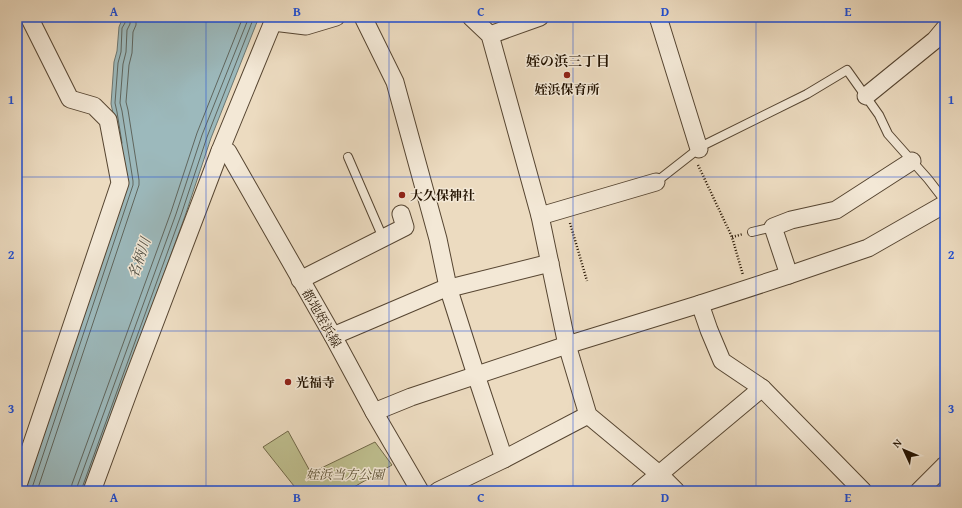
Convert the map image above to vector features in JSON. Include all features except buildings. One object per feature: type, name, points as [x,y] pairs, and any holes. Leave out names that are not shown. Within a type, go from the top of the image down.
[{"type":"street","points":[[17,488],[120,183],[108,120],[94,106],[70,99],[29,17]]},
{"type":"street","points":[[92,491],[220,151],[274,19],[306,26],[336,17]]},
{"type":"street","points":[[363,17],[395,82],[438,239],[448,287],[504,459]]},
{"type":"street","points":[[471,17],[490,35],[540,216],[567,345],[588,415],[659,474],[676,491]]},
{"type":"street","points":[[490,35],[540,17]]},
{"type":"street","points":[[658,17],[696,151]]},
{"type":"street","points":[[866,96],[935,40],[945,28]]},
{"type":"street","name":"都地姪浜線","points":[[220,151],[228,152],[420,491]]},
{"type":"street","points":[[789,275],[773,226],[791,220],[836,210],[912,161]]},
{"type":"street","points":[[540,216],[656,182]]},
{"type":"street","points":[[374,412],[411,397],[476,375],[700,304],[868,248],[945,204]]},
{"type":"street","points":[[300,280],[405,227],[401,214]]},
{"type":"street","points":[[333,336],[448,287],[454,287],[550,263]]},
{"type":"street","points":[[700,304],[722,361],[762,388],[863,491]]},
{"type":"street","points":[[639,491],[762,388]]},
{"type":"street","points":[[438,491],[504,459],[588,415]]},
{"type":"street","points":[[919,491],[945,465]]},
{"type":"lane","points":[[656,182],[702,146],[808,94],[847,70],[879,115],[888,134],[928,179],[945,201]]},
{"type":"lane","points":[[348,157],[383,238]]},
{"type":"lane","points":[[752,232],[773,226]]},
{"type":"path","points":[[696,151],[732,237],[748,288]]},
{"type":"path","points":[[567,209],[587,281]]},
{"type":"green space","name":"姪浜当方公園","points":[[288,431],[311,473],[375,442],[392,465],[347,491],[332,491],[329,486],[316,491],[298,491],[263,447]]},
{"type":"water","name":"名柄川","points":[[121,17],[259,17],[211,138],[185,216],[85,491],[21,491],[124,182],[111,104],[114,62],[117,51]]},
{"type":"place","name":"姪浜保育所","points":[[567,75]]},
{"type":"place","name":"大久保神社","points":[[402,195]]},
{"type":"place","name":"光福寺","points":[[288,382]]},
{"type":"district","name":"姪の浜三丁目","points":[[568,61]]}]
